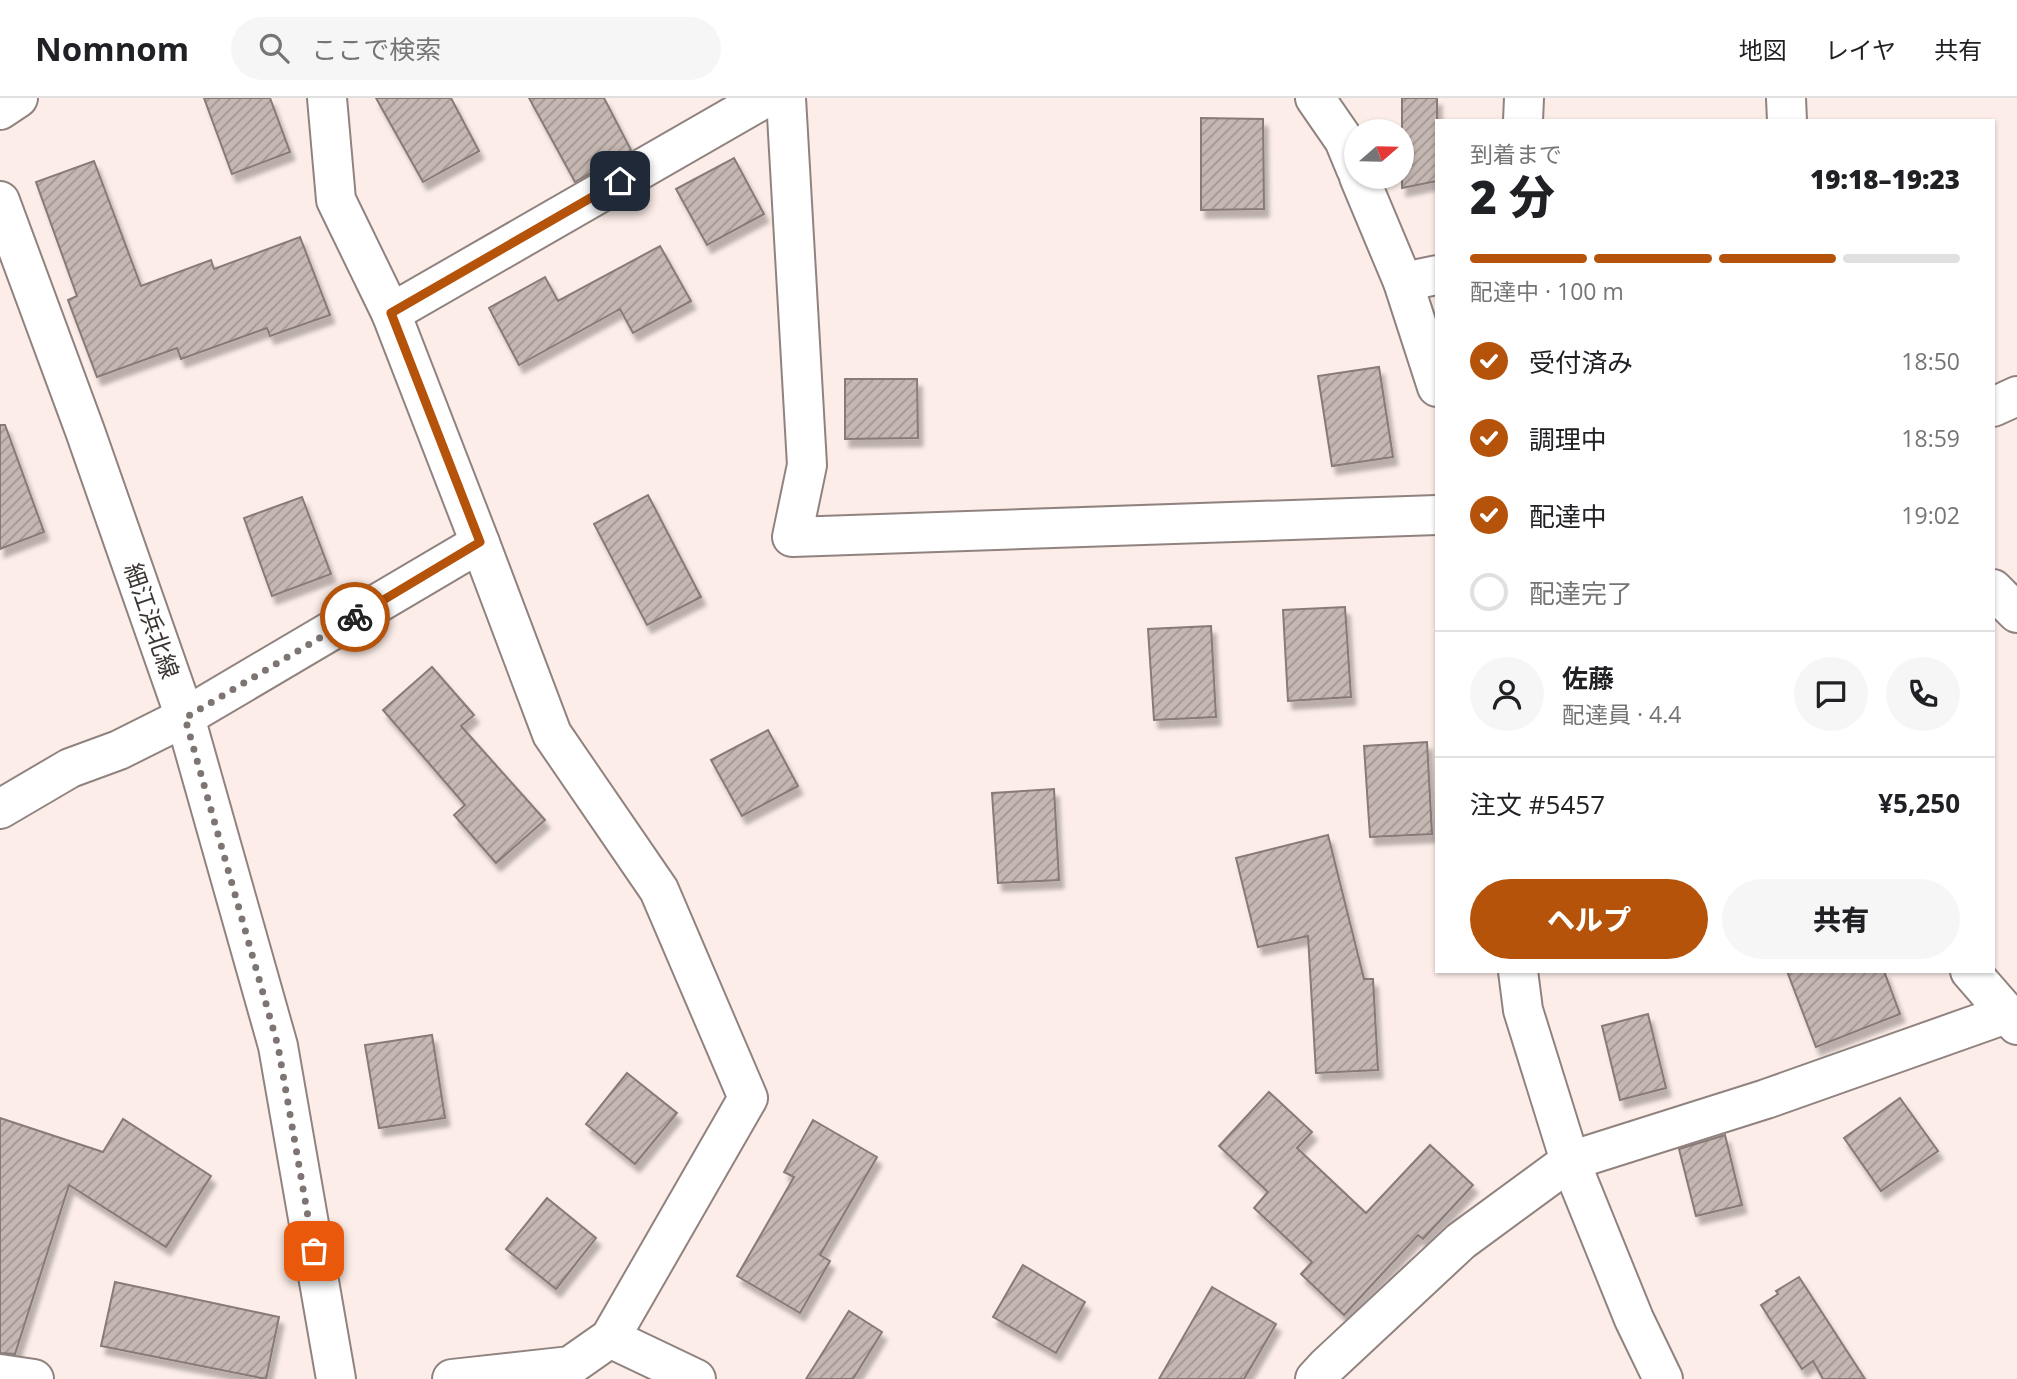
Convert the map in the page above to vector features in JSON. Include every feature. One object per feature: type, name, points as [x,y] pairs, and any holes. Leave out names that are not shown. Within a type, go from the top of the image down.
[{"type":"street","points":[[0,110],[18,98]]},
{"type":"street","points":[[327,98],[336,200],[391,313],[552,734],[659,890],[748,1098],[610,1338],[570,1366],[452,1379]]},
{"type":"street","points":[[391,313],[765,98]]},
{"type":"street","points":[[786,98],[807,465],[792,537],[1435,515]]},
{"type":"street","points":[[1315,98],[1344,140]]},
{"type":"street","points":[[1523,119],[1524,98]]},
{"type":"street","points":[[1786,98],[1787,119]]},
{"type":"street","points":[[1366,189],[1420,278],[1435,374]]},
{"type":"street","name":"細江浜北線","points":[[0,201],[85,431],[185,718],[278,1046],[336,1379]]},
{"type":"street","points":[[1995,406],[2017,396]]},
{"type":"street","points":[[0,809],[70,768],[119,750],[185,718],[480,542]]},
{"type":"street","points":[[1995,591],[2017,613]]},
{"type":"street","points":[[1518,973],[1523,1010],[1570,1161],[1633,1319],[1663,1379]]},
{"type":"street","points":[[1315,1379],[1461,1241],[1570,1161],[2012,1019],[1972,973]]},
{"type":"street","points":[[610,1338],[696,1379]]},
{"type":"street","points":[[0,1374],[34,1379]]},
{"type":"building","points":[[204,98],[270,98],[290,152],[232,174]]},
{"type":"building","points":[[376,98],[451,98],[479,151],[423,182]]},
{"type":"building","points":[[529,98],[604,98],[631,150],[575,182]]},
{"type":"building","points":[[1402,98],[1437,98],[1435,181],[1414,186],[1414,119],[1402,119]]},
{"type":"building","points":[[1201,118],[1263,119],[1264,209],[1201,210]]},
{"type":"building","points":[[734,158],[764,214],[707,245],[676,189]]},
{"type":"building","points":[[94,161],[141,286],[211,260],[214,269],[300,237],[330,315],[270,336],[267,328],[181,359],[177,348],[97,377],[68,300],[77,296],[36,182]]},
{"type":"building","points":[[660,246],[691,301],[633,333],[620,309],[519,365],[489,308],[545,277],[558,301]]},
{"type":"building","points":[[1379,367],[1393,457],[1332,466],[1318,376]]},
{"type":"building","points":[[845,379],[917,379],[918,438],[845,439]]},
{"type":"building","points":[[0,425],[5,425],[44,532],[0,549]]},
{"type":"building","points":[[648,495],[701,597],[647,625],[594,524]]},
{"type":"building","points":[[302,497],[331,574],[272,596],[244,518]]},
{"type":"building","points":[[1345,607],[1351,697],[1288,701],[1283,610]]},
{"type":"building","points":[[1211,626],[1216,717],[1154,720],[1148,629]]},
{"type":"building","points":[[432,667],[474,715],[461,726],[545,820],[496,863],[454,815],[465,805],[383,710]]},
{"type":"building","points":[[768,730],[798,786],[742,816],[711,760]]},
{"type":"building","points":[[1427,742],[1432,834],[1370,837],[1364,746]]},
{"type":"building","points":[[1054,789],[1059,880],[998,883],[992,793]]},
{"type":"building","points":[[1328,835],[1364,979],[1373,979],[1378,1070],[1316,1073],[1308,936],[1258,947],[1236,858]]},
{"type":"building","points":[[1788,973],[1885,973],[1900,1014],[1816,1047]]},
{"type":"building","points":[[1648,1014],[1666,1088],[1620,1100],[1602,1026]]},
{"type":"building","points":[[432,1035],[445,1118],[379,1128],[365,1045]]},
{"type":"building","points":[[627,1073],[677,1113],[635,1164],[586,1124]]},
{"type":"building","points":[[1269,1092],[1312,1132],[1297,1148],[1366,1213],[1430,1145],[1473,1185],[1423,1239],[1418,1235],[1344,1315],[1301,1274],[1312,1262],[1254,1208],[1268,1192],[1219,1146]]},
{"type":"building","points":[[1900,1098],[1938,1151],[1881,1191],[1844,1138]]},
{"type":"building","points":[[0,1118],[103,1152],[123,1119],[211,1176],[166,1247],[69,1185],[15,1354],[0,1353]]},
{"type":"building","points":[[813,1120],[877,1157],[820,1255],[830,1261],[800,1313],[737,1276],[794,1177],[784,1172]]},
{"type":"building","points":[[1725,1135],[1742,1205],[1696,1216],[1679,1149]]},
{"type":"building","points":[[547,1198],[596,1238],[556,1289],[506,1249]]},
{"type":"building","points":[[1023,1265],[1085,1302],[1056,1353],[993,1317]]},
{"type":"building","points":[[1799,1277],[1865,1379],[1823,1379],[1813,1361],[1802,1369],[1761,1305],[1778,1294],[1776,1291]]},
{"type":"building","points":[[115,1282],[279,1317],[266,1379],[101,1346]]},
{"type":"building","points":[[1212,1287],[1276,1324],[1244,1379],[1159,1379]]},
{"type":"building","points":[[849,1311],[882,1332],[853,1379],[806,1379]]},
{"type":"way so far","points":[[314,1251],[278,1046],[185,718],[355,617]]},
{"type":"route","points":[[355,617],[480,542],[391,313],[620,181]]}]
